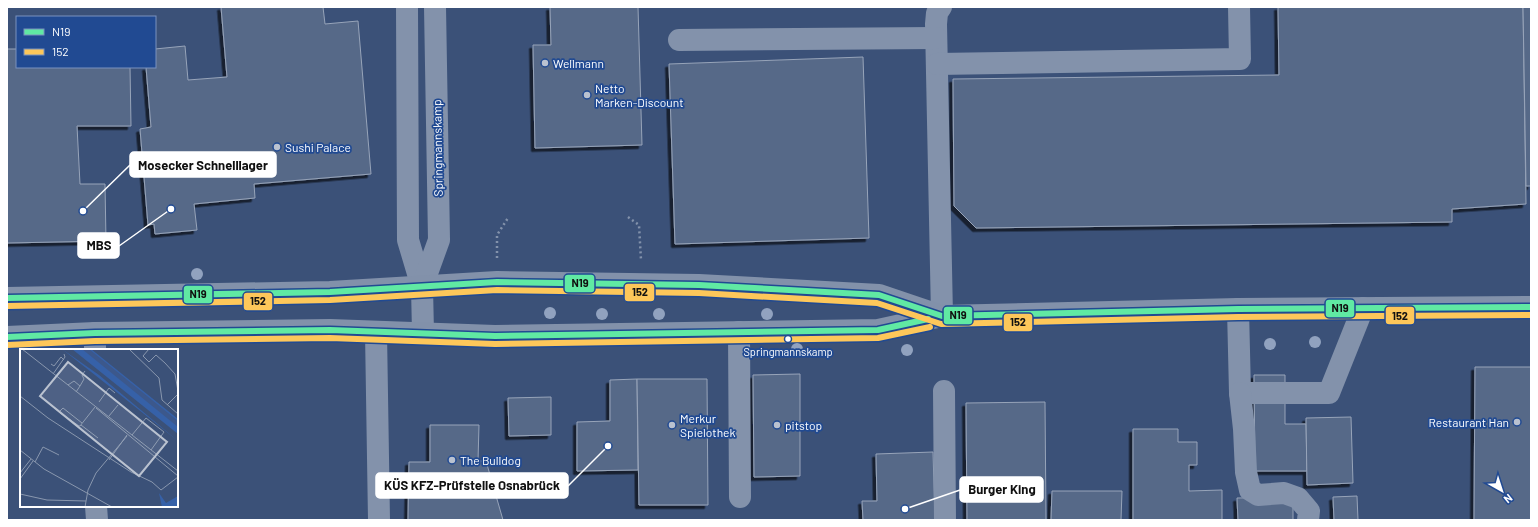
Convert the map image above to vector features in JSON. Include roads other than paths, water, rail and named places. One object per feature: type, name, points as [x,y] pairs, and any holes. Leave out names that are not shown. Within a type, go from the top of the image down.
[{"type":"main road","points":[[7,298],[330,292],[497,282],[692,285],[879,295],[942,316]]},
{"type":"main road","points":[[7,338],[95,342],[330,330],[495,336],[878,330],[942,316],[1238,309],[1531,307]]},
{"type":"street","name":"Springmannskamp","points":[[407,7],[408,240],[422,287],[422,333]]},
{"type":"street","name":"Springmannskamp","points":[[422,287],[439,240],[434,7]]},
{"type":"street","points":[[941,7],[937,13],[936,38],[942,316]]},
{"type":"street","points":[[937,64],[1240,59],[1239,7]]},
{"type":"street","points":[[679,40],[936,38]]},
{"type":"street","points":[[1240,393],[1329,393],[1363,308]]},
{"type":"street","points":[[1238,309],[1240,393],[1244,429],[1246,472],[1250,490],[1258,495],[1284,493],[1298,498],[1308,511],[1308,520]]},
{"type":"street","points":[[376,332],[379,520]]},
{"type":"street","points":[[739,332],[740,497]]},
{"type":"street","points":[[944,391],[945,520]]},
{"type":"street","points":[[96,507],[97,520]]},
{"type":"place","name":"Wellmann","points":[[545,63]]},
{"type":"place","name":"Netto Marken-Discount","points":[[587,95]]},
{"type":"place","name":"Sushi Palace","points":[[277,147]]},
{"type":"place","name":"MBS","points":[[171,209]]},
{"type":"place","name":"Mosecker Schnelllager","points":[[83,211]]},
{"type":"place","name":"Springmannskamp","points":[[788,339]]},
{"type":"place","name":"Restaurant Han","points":[[1517,422]]},
{"type":"place","name":"Merkur Spielothek","points":[[672,425]]},
{"type":"place","name":"pitstop","points":[[777,425]]},
{"type":"place","name":"KÜS KFZ-Prüfstelle Osnabrück","points":[[608,446]]},
{"type":"place","name":"The Bulldog","points":[[452,460]]},
{"type":"place","name":"Burger King","points":[[905,509]]}]
